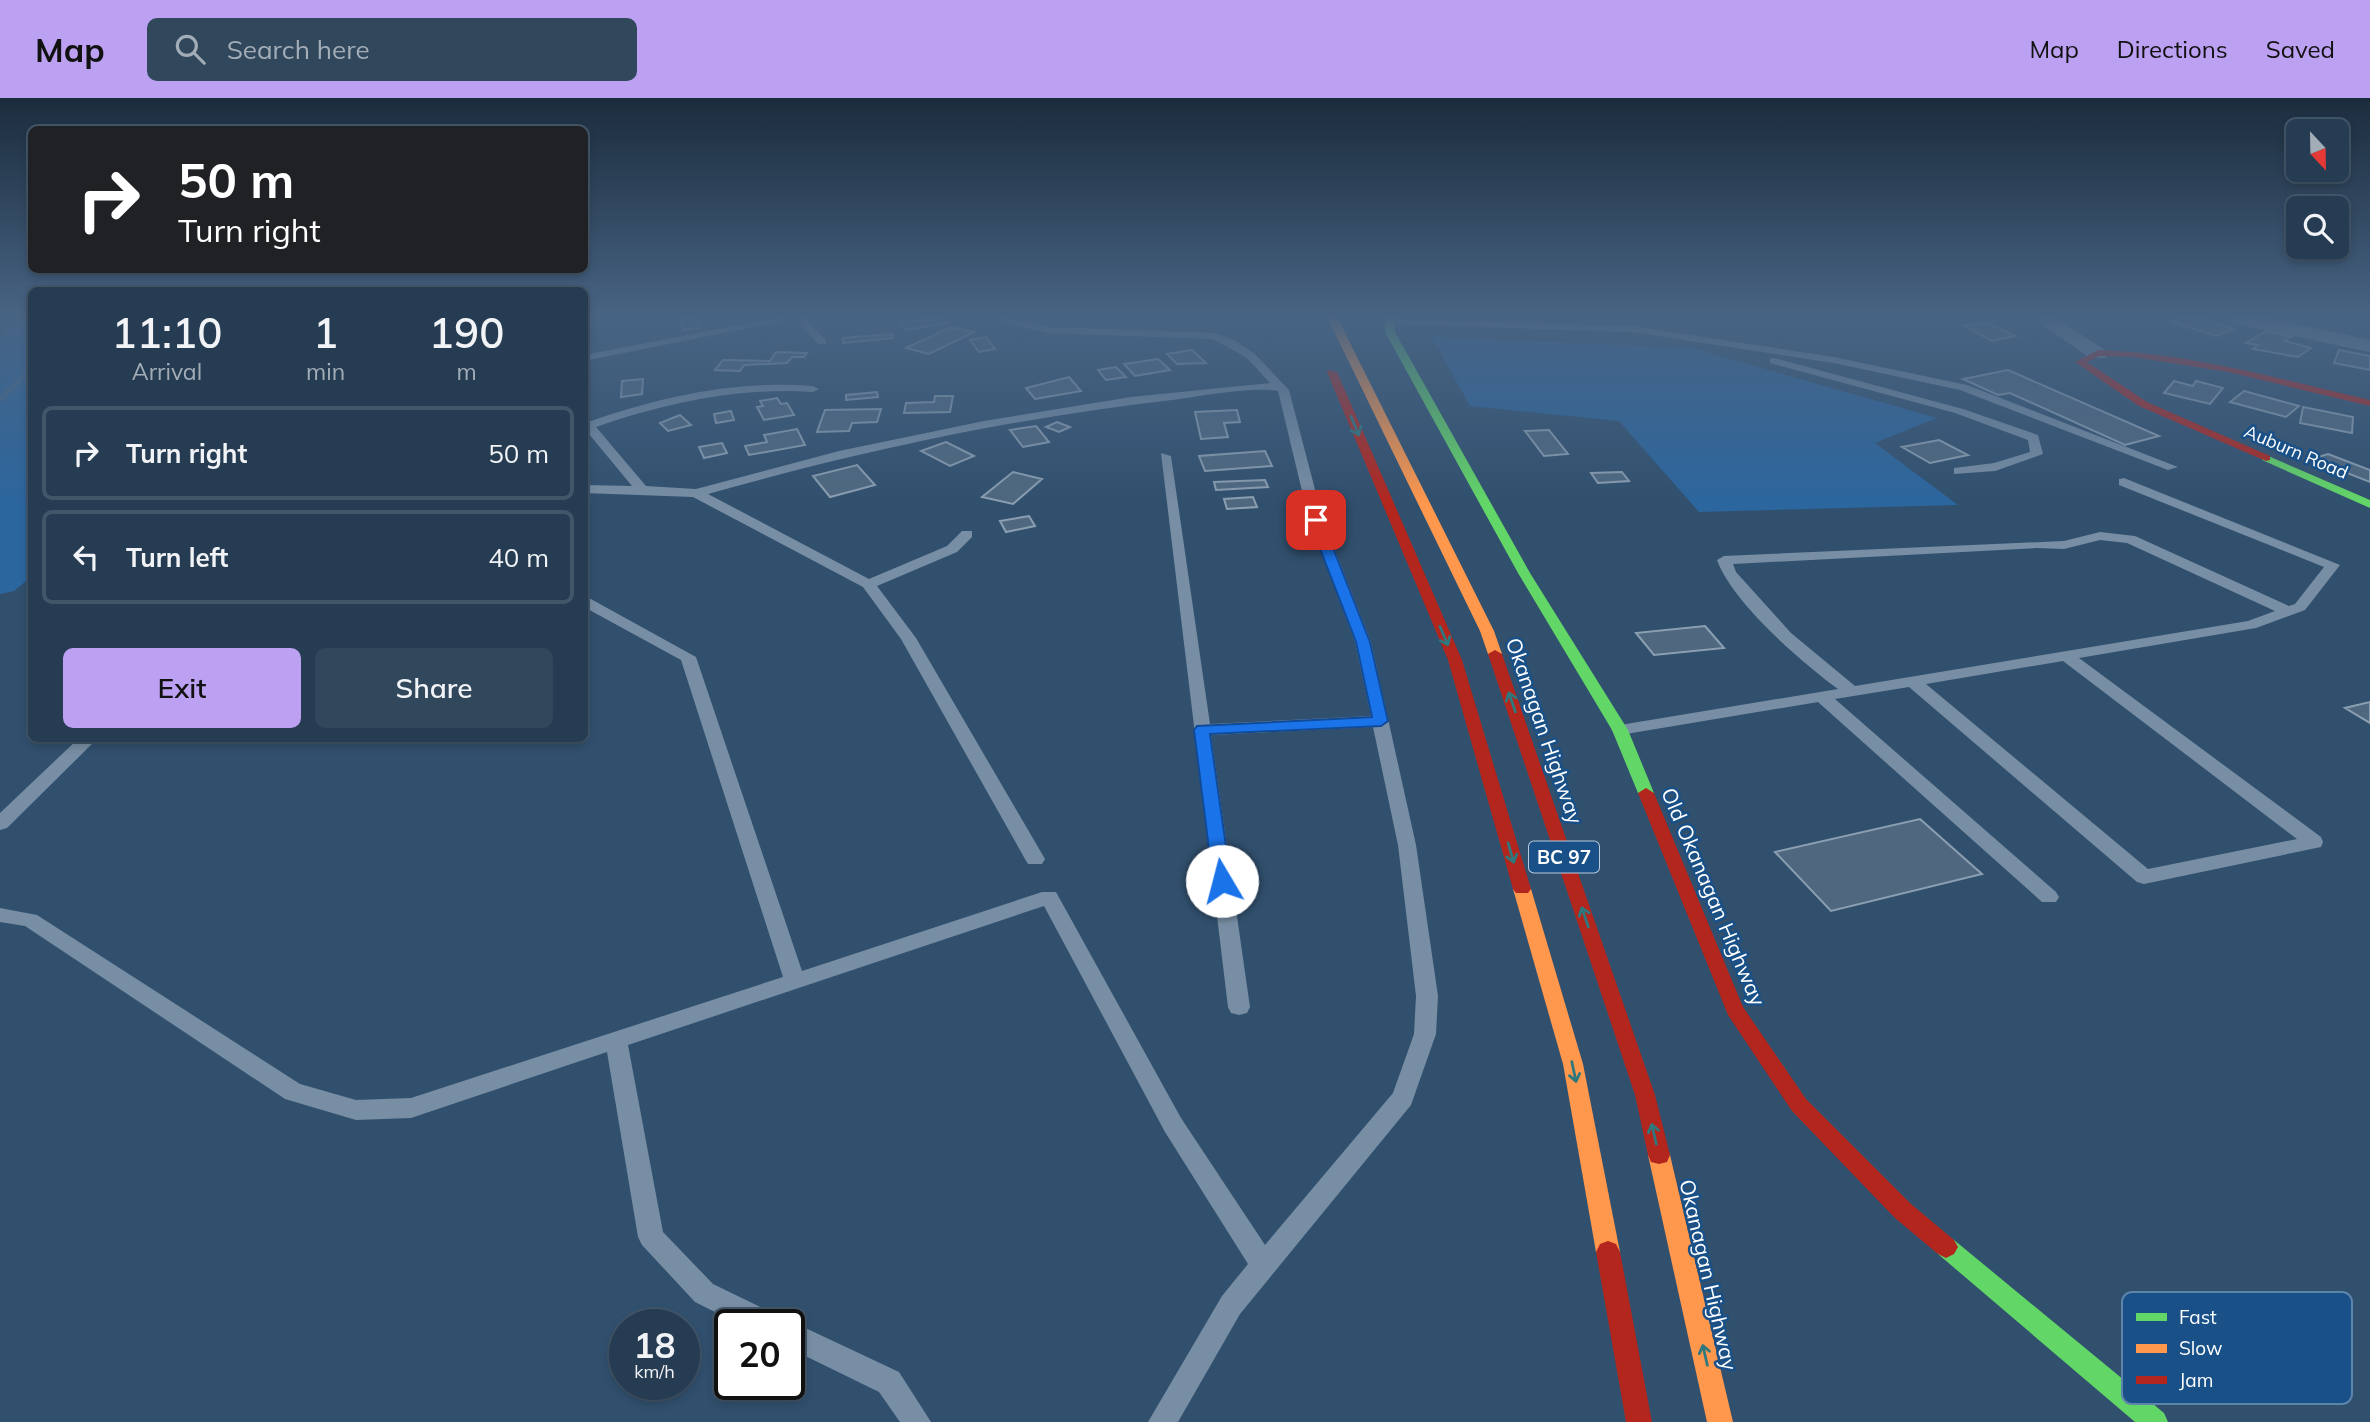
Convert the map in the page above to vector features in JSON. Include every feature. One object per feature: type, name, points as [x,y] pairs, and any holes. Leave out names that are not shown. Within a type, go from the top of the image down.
[{"type":"main road","name":"BC 97","points":[[1335,381],[1455,660],[1573,1064],[1639,1422]]},
{"type":"main road","name":"Okanagan Highway","points":[[1363,381],[1487,631],[1645,1095],[1720,1422]]},
{"type":"main road","name":"Old Okanagan Highway","points":[[1417,381],[1518,561],[1620,730],[1734,1010],[1799,1105],[1903,1211],[2122,1394]]},
{"type":"main road","name":"Auburn Road","points":[[2108,381],[2143,404],[2370,504]]},
{"type":"main road","points":[[2277,381],[2370,403]]},
{"type":"main road","name":"Old Okanagan Highway","points":[[2134,1404],[2155,1422]]},
{"type":"lane","points":[[1162,1422],[1231,1305],[1403,1098],[1425,1034],[1427,996],[1408,845],[1363,642],[1316,520],[1283,390],[1274,381]]},
{"type":"lane","points":[[1850,381],[1959,411],[2034,438],[2037,454],[1995,467],[1958,471]]},
{"type":"lane","points":[[1933,381],[1963,387],[2172,467]]},
{"type":"lane","points":[[642,489],[588,422],[736,390],[782,385],[813,388]]},
{"type":"lane","points":[[588,489],[696,493],[775,470],[1001,420],[1169,394],[1279,386]]},
{"type":"lane","points":[[1166,456],[1239,1007]]},
{"type":"lane","points":[[1620,730],[2250,625],[2300,607],[2333,565],[2124,482]]},
{"type":"lane","points":[[696,493],[868,584],[908,638],[1035,859]]},
{"type":"lane","points":[[868,584],[952,549],[967,534]]},
{"type":"lane","points":[[1851,691],[1810,662],[1785,639],[1729,573],[1724,560],[2064,545],[2100,536],[2130,539],[2287,611]]},
{"type":"lane","points":[[588,603],[688,657],[795,981]]},
{"type":"lane","points":[[1912,681],[2144,877],[2314,842],[2065,656]]},
{"type":"lane","points":[[1821,696],[2049,897]]},
{"type":"lane","points":[[1202,730],[1381,721]]},
{"type":"lane","points":[[0,824],[86,742]]},
{"type":"lane","points":[[0,915],[30,920],[293,1092],[356,1110],[411,1108],[1049,897],[1173,1125],[1264,1266]]},
{"type":"lane","points":[[616,1040],[651,1237],[704,1293],[737,1309]]},
{"type":"lane","points":[[805,1342],[889,1382],[917,1422]]},
{"type":"shaded area","points":[[0,381],[28,381],[28,579],[14,591],[0,594]]},
{"type":"shaded area","points":[[1456,381],[1806,381],[1937,418],[1875,443],[1958,505],[1699,512],[1619,421],[1470,406]]},
{"type":"building","points":[[622,381],[643,381],[642,394],[621,397]]},
{"type":"building","points":[[1054,381],[1072,381],[1081,391],[1035,399],[1026,388]]},
{"type":"building","points":[[1967,381],[2033,381],[2159,436],[2125,445],[2010,393],[1998,395]]},
{"type":"building","points":[[2174,381],[2193,386],[2196,381],[2223,388],[2210,404],[2164,393]]},
{"type":"building","points":[[2244,391],[2299,406],[2286,417],[2230,402]]},
{"type":"building","points":[[877,392],[878,397],[846,400],[846,395]]},
{"type":"building","points":[[935,396],[953,396],[950,412],[904,413],[906,403],[934,402]]},
{"type":"building","points":[[777,398],[781,404],[787,403],[794,415],[764,420],[757,407],[763,406],[760,401]]},
{"type":"building","points":[[2303,407],[2353,417],[2352,433],[2300,423]]},
{"type":"building","points":[[881,409],[877,422],[852,423],[849,431],[817,432],[825,410]]},
{"type":"building","points":[[1237,410],[1240,422],[1224,423],[1228,437],[1201,439],[1195,412]]},
{"type":"building","points":[[731,411],[734,420],[716,423],[714,414]]},
{"type":"building","points":[[680,415],[691,425],[668,431],[660,423]]},
{"type":"building","points":[[1057,422],[1070,427],[1059,432],[1046,427]]},
{"type":"building","points":[[1036,426],[1049,442],[1023,447],[1010,430]]},
{"type":"building","points":[[797,429],[805,445],[749,455],[745,446],[767,442],[764,435]]},
{"type":"building","points":[[1549,430],[1568,454],[1544,456],[1525,431]]},
{"type":"building","points":[[1939,440],[1968,455],[1930,463],[1902,447]]},
{"type":"building","points":[[946,442],[974,456],[950,466],[921,451]]},
{"type":"building","points":[[722,443],[727,453],[704,458],[699,447]]},
{"type":"building","points":[[1265,451],[1272,466],[1205,471],[1199,456]]},
{"type":"building","points":[[2328,454],[2370,470],[2370,482],[2311,459]]},
{"type":"building","points":[[857,465],[875,485],[830,497],[813,476]]},
{"type":"building","points":[[1013,472],[1042,479],[1013,504],[982,497]]},
{"type":"building","points":[[1622,472],[1629,481],[1598,483],[1591,473]]},
{"type":"building","points":[[1265,480],[1268,487],[1216,490],[1214,482]]},
{"type":"building","points":[[1253,497],[1257,507],[1227,509],[1224,499]]},
{"type":"building","points":[[1029,516],[1035,526],[1006,532],[1000,521]]},
{"type":"building","points":[[1705,626],[1724,648],[1654,655],[1636,633]]},
{"type":"building","points":[[2370,702],[2370,723],[2345,708]]},
{"type":"building","points":[[1920,819],[1982,874],[1831,911],[1775,852]]},
{"type":"waterway","points":[[0,399],[19,381]]},
{"type":"traffic: fast","points":[[1417,381],[1524,573],[1620,730],[1646,793]]},
{"type":"traffic: fast","points":[[2266,458],[2370,504]]},
{"type":"traffic: fast","points":[[1946,1247],[2122,1394]]},
{"type":"traffic: fast","points":[[2134,1404],[2155,1422]]},
{"type":"traffic: slow","points":[[1363,381],[1487,631],[1495,654]]},
{"type":"traffic: slow","points":[[1522,889],[1573,1064],[1608,1252]]},
{"type":"traffic: slow","points":[[1659,1155],[1720,1422]]},
{"type":"traffic: jam","points":[[1336,381],[1455,660],[1522,889]]},
{"type":"traffic: jam","points":[[2108,381],[2143,404],[2266,458]]},
{"type":"traffic: jam","points":[[2277,381],[2370,403]]},
{"type":"traffic: jam","points":[[1495,654],[1645,1095],[1659,1155]]},
{"type":"traffic: jam","points":[[1646,793],[1735,1010],[1799,1105],[1903,1211],[1946,1247]]},
{"type":"traffic: jam","points":[[1608,1252],[1639,1422]]},
{"type":"route","points":[[1222,881],[1202,730],[1381,721],[1363,642],[1316,520]]}]
